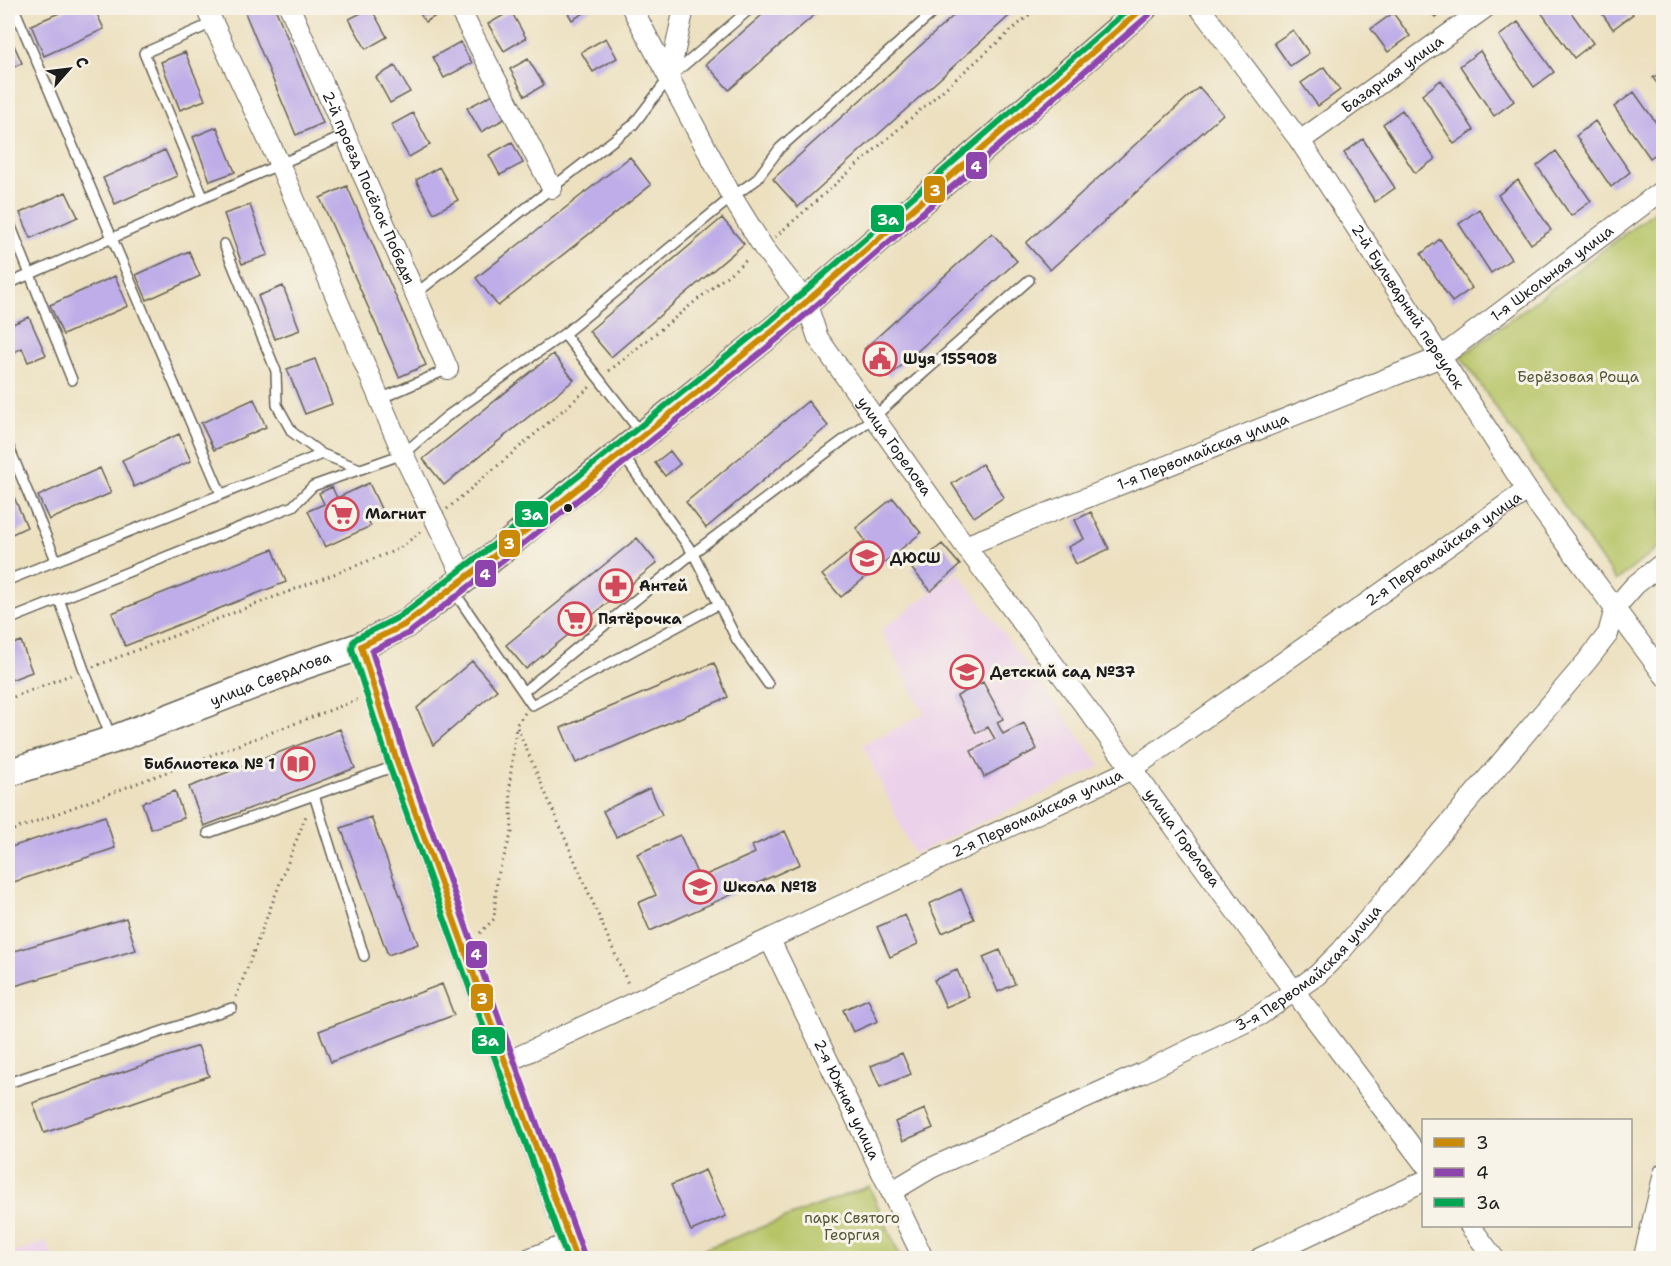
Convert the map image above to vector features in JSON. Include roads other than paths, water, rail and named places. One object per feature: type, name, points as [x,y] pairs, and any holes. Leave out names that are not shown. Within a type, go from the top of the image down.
[{"type":"main road","name":"улица Свердлова","points":[[8,773],[112,740],[302,666],[361,646],[404,625],[498,553],[620,452],[774,330],[1143,8]]},
{"type":"street","name":"2-й проезд Посёлок Победы","points":[[290,8],[447,369]]},
{"type":"street","points":[[459,8],[552,188]]},
{"type":"street","name":"улица Горелова","points":[[632,8],[732,197],[763,247],[806,302],[818,338],[965,546],[1422,1160]]},
{"type":"street","points":[[669,78],[684,8]]},
{"type":"street","name":"2-й Бульварный переулок","points":[[1200,8],[1300,141],[1527,490],[1664,675]]},
{"type":"street","name":"Базарная улица","points":[[1300,141],[1485,8]]},
{"type":"street","points":[[209,15],[279,163],[403,454],[434,520],[458,583]]},
{"type":"street","name":"1-я Школьная улица","points":[[1441,357],[1664,189]]},
{"type":"street","name":"1-я Первомайская улица","points":[[965,546],[1441,357]]},
{"type":"street","name":"2-я Первомайская улица","points":[[505,1063],[1132,769],[1527,490]]},
{"type":"street","points":[[1615,608],[1635,585],[1664,562]]},
{"type":"street","name":"3-я Первомайская улица","points":[[890,1189],[896,1189],[955,1156],[1152,1068],[1260,1014],[1317,975],[1341,951],[1587,661],[1608,634],[1615,608]]},
{"type":"street","points":[[361,646],[398,765],[573,1251],[530,1258]]},
{"type":"street","name":"2-я Южная улица","points":[[770,940],[923,1258]]},
{"type":"street","points":[[1639,1255],[1664,1173]]},
{"type":"street","points":[[1260,1258],[1422,1181]]},
{"type":"street","points":[[1471,1227],[1494,1258]]},
{"type":"street","points":[[1639,1255],[1664,1245]]},
{"type":"lane","points":[[14,8],[221,494]]},
{"type":"lane","points":[[415,294],[633,124],[669,78],[751,8]]},
{"type":"lane","points":[[8,620],[293,506],[313,486],[403,454],[446,417],[564,334],[756,180],[780,148],[938,8]]},
{"type":"lane","points":[[203,197],[144,52],[209,15]]},
{"type":"lane","points":[[8,284],[346,135]]},
{"type":"lane","points":[[8,219],[72,380]]},
{"type":"lane","points":[[224,244],[276,371],[277,405],[292,432],[322,454],[360,469]]},
{"type":"lane","points":[[523,692],[693,553],[874,417],[1029,280]]},
{"type":"lane","points":[[564,334],[642,435]]},
{"type":"lane","points":[[380,399],[447,369]]},
{"type":"lane","points":[[8,445],[56,560]]},
{"type":"lane","points":[[620,452],[693,553],[737,640],[768,684]]},
{"type":"lane","points":[[8,580],[322,454]]},
{"type":"lane","points":[[458,583],[532,705],[719,604]]},
{"type":"lane","points":[[59,599],[112,740]]},
{"type":"lane","points":[[208,833],[398,765]]},
{"type":"lane","points":[[314,795],[364,956]]},
{"type":"lane","points":[[8,1083],[232,1008]]},
{"type":"place","name":"Шуя 155908","points":[[880,359]]},
{"type":"place","name":"Магнит","points":[[342,514]]},
{"type":"place","name":"ДЮСШ","points":[[867,558]]},
{"type":"place","name":"Антей","points":[[616,586]]},
{"type":"place","name":"Пятёрочка","points":[[575,619]]},
{"type":"place","name":"Детский сад №37","points":[[967,672]]},
{"type":"place","name":"Библиотека № 1","points":[[298,764]]},
{"type":"place","name":"Школа №18","points":[[700,887]]},
{"type":"park label","name":"Берёзовая Роща","points":[[1578,377]]},
{"type":"park label","name":"парк Святого Георгия","points":[[852,1226]]}]
